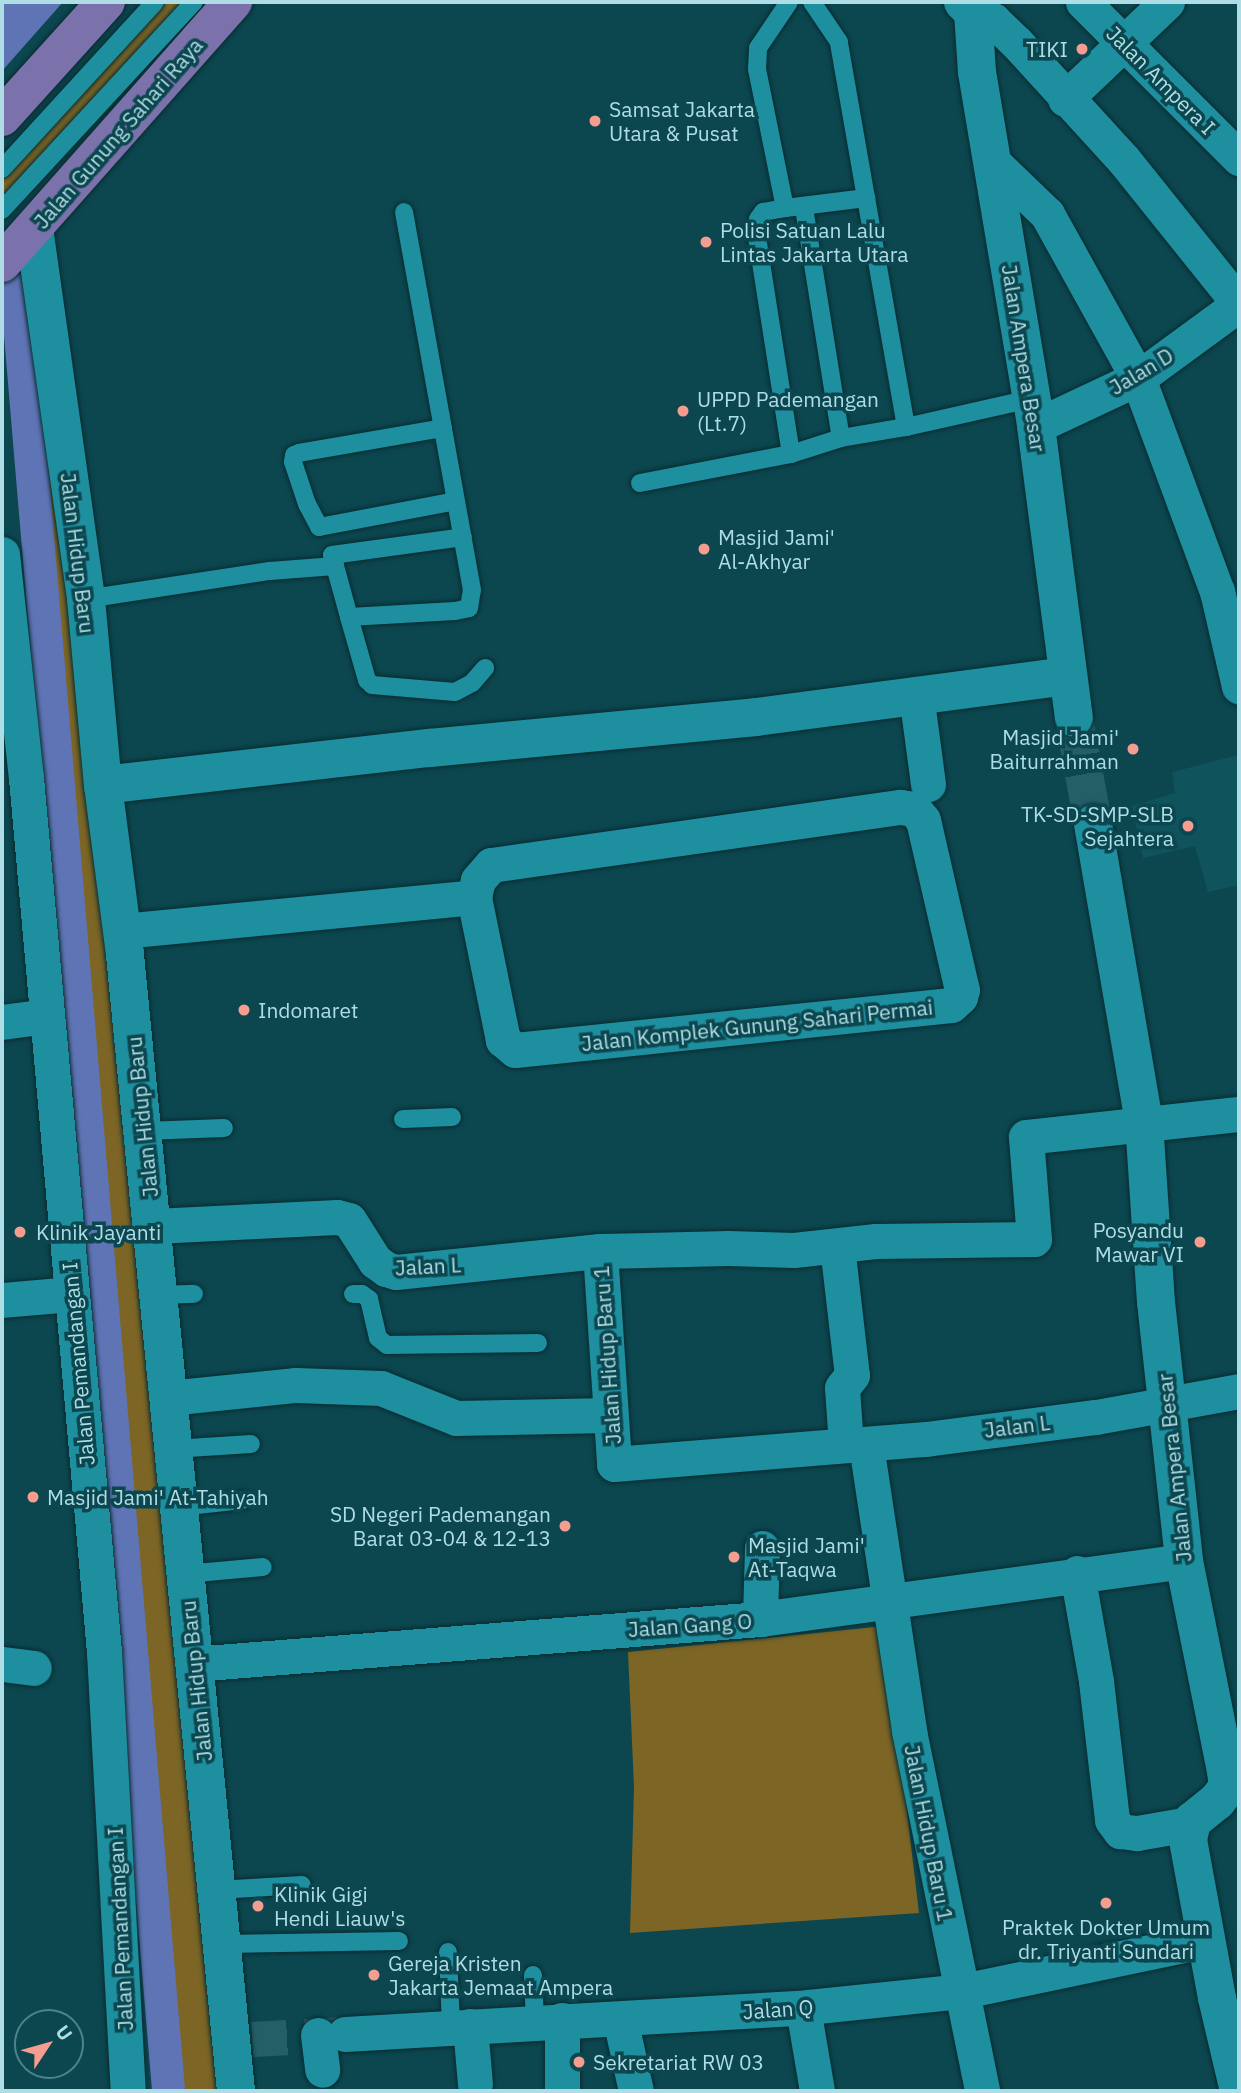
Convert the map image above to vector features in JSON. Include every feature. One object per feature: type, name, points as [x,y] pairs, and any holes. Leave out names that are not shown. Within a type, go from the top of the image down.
[{"type":"main road","points":[[2,117],[106,2]]},
{"type":"main road","name":"Jalan Gunung Sahari Raya","points":[[2,263],[18,219],[233,2]]},
{"type":"street","name":"Jalan Ampera I","points":[[1083,2],[1239,158]]},
{"type":"street","points":[[1065,99],[1167,2]]},
{"type":"street","points":[[968,7],[993,20],[1122,159],[1239,304]]},
{"type":"street","name":"Jalan Ampera Besar","points":[[968,7],[1033,412],[1066,676],[1074,718]]},
{"type":"street","points":[[994,163],[1047,214],[1139,378],[1217,591],[1239,686]]},
{"type":"street","name":"Jalan Hidup Baru","points":[[18,219],[86,599],[103,785],[122,931],[154,1226],[177,1295],[168,1398],[223,1944],[242,2040],[236,2091]]},
{"type":"street","name":"Jalan D","points":[[1033,412],[1139,378],[1239,304]]},
{"type":"street","name":"Jalan Pemandangan I","points":[[2,554],[14,779],[47,1016],[104,1652],[128,2091]]},
{"type":"street","points":[[103,785],[430,748],[756,717],[1066,676]]},
{"type":"street","points":[[916,694],[928,784]]},
{"type":"street","name":"Jalan Komplek Gunung Sahari Permai","points":[[900,807],[914,809],[923,820],[962,990],[960,997],[951,1005],[515,1050],[502,1040],[474,897],[478,880],[491,865],[900,807]]},
{"type":"street","name":"Jalan Ampera Besar","points":[[1093,824],[1144,1122],[1156,1302],[1184,1561],[1233,1777],[1217,1801],[1189,1824]]},
{"type":"street","points":[[122,931],[474,897]]},
{"type":"street","points":[[2,1022],[47,1016]]},
{"type":"street","points":[[1144,1122],[1239,1114]]},
{"type":"street","name":"Jalan Hidup Baru 1","points":[[856,1445],[614,1464],[600,1251],[728,1248],[794,1251],[876,1241],[1034,1239],[1026,1137],[1144,1122]]},
{"type":"street","name":"Jalan L","points":[[154,1226],[337,1217],[349,1220],[375,1261],[386,1269],[397,1272],[600,1251]]},
{"type":"street","name":"Jalan Hidup Baru 1","points":[[837,1246],[852,1375],[842,1388],[892,1604],[909,1731],[982,2091]]},
{"type":"street","points":[[2,1300],[72,1294]]},
{"type":"street","points":[[168,1398],[296,1385],[381,1388],[456,1418],[610,1415]]},
{"type":"street","name":"Jalan L","points":[[856,1445],[1167,1406],[1239,1391]]},
{"type":"street","points":[[761,1619],[762,1548]]},
{"type":"street","name":"Jalan Gang O","points":[[193,1664],[761,1619],[892,1604],[1077,1573],[1184,1561]]},
{"type":"street","points":[[1077,1573],[1096,1681],[1112,1820],[1120,1831],[1137,1833],[1189,1824],[1189,1853],[1207,1940],[1228,1994],[1239,2091]]},
{"type":"street","name":"Jalan Q","points":[[322,2070],[331,2035],[803,2008],[963,1991],[1207,1940]]},
{"type":"street","points":[[803,2008],[817,2091]]},
{"type":"street","points":[[620,2019],[636,2091]]},
{"type":"street","points":[[549,2021],[562,2090]]},
{"type":"street","points":[[461,2026],[475,2084]]},
{"type":"lane","points":[[2,169],[155,2]]},
{"type":"lane","points":[[18,219],[194,2]]},
{"type":"lane","points":[[785,208],[757,69],[758,48],[789,2]]},
{"type":"lane","points":[[812,2],[839,42],[906,428]]},
{"type":"lane","points":[[791,454],[756,230],[758,219],[763,212],[866,198]]},
{"type":"lane","points":[[804,208],[841,438]]},
{"type":"lane","points":[[349,617],[469,608],[472,590],[404,212]]},
{"type":"lane","points":[[640,484],[791,454],[841,438],[1033,412]]},
{"type":"lane","points":[[443,428],[294,455],[307,505],[333,561],[367,680],[372,685],[455,692],[472,683],[485,668]]},
{"type":"lane","points":[[319,527],[456,501]]},
{"type":"lane","points":[[86,599],[333,561],[463,537]]},
{"type":"lane","points":[[403,1119],[452,1117]]},
{"type":"lane","points":[[144,1131],[224,1128]]},
{"type":"lane","points":[[353,1294],[369,1299],[379,1338],[387,1345],[538,1343]]},
{"type":"lane","points":[[173,1449],[251,1444]]},
{"type":"lane","points":[[179,1507],[243,1500]]},
{"type":"lane","points":[[185,1574],[263,1567]]},
{"type":"lane","points":[[217,1890],[302,1885]]},
{"type":"lane","points":[[223,1944],[399,1941]]},
{"type":"lane","points":[[447,1952],[461,2026]]},
{"type":"lane","points":[[533,1975],[549,2021]]},
{"type":"shaded area","points":[[155,2],[191,2],[2,212],[2,170]]},
{"type":"shaded area","points":[[34,228],[236,2091],[166,2091],[120,1513],[12,251]]},
{"type":"shaded area","name":"TK-SD-SMP-SLB Sejahtera","points":[[1239,755],[1239,885],[1208,892],[1195,846],[1143,858],[1132,806],[1175,793],[1172,772]]},
{"type":"shaded area","points":[[885,1626],[919,1913],[630,1933],[634,1787],[628,1652]]},
{"type":"water","points":[[2,2],[63,2],[2,71]]},
{"type":"waterway","points":[[15,275],[168,2091]]},
{"type":"tunnel","points":[[1074,718],[1093,824]]},
{"type":"tunnel","points":[[252,2039],[345,2034]]},
{"type":"place","name":"TIKI","points":[[1082,49]]},
{"type":"place","name":"Samsat Jakarta Utara & Pusat","points":[[595,121]]},
{"type":"place","name":"Polisi Satuan Lalu Lintas Jakarta Utara","points":[[706,242]]},
{"type":"place","name":"UPPD Pademangan (Lt.7)","points":[[683,411]]},
{"type":"place","name":"Masjid Jami' Al-Akhyar","points":[[704,549]]},
{"type":"place","name":"Masjid Jami' Baiturrahman","points":[[1133,749]]},
{"type":"place","name":"TK-SD-SMP-SLB Sejahtera","points":[[1188,826]]},
{"type":"place","name":"Indomaret","points":[[244,1010]]},
{"type":"place","name":"Klinik Jayanti","points":[[20,1232]]},
{"type":"place","name":"Posyandu Mawar VI","points":[[1200,1242]]},
{"type":"place","name":"Masjid Jami' At-Tahiyah","points":[[33,1497]]},
{"type":"place","name":"SD Negeri Pademangan Barat 03-04 & 12-13","points":[[565,1526]]},
{"type":"place","name":"Masjid Jami' At-Taqwa","points":[[734,1557]]},
{"type":"place","name":"Praktek Dokter Umum dr. Triyanti Sundari","points":[[1106,1903]]},
{"type":"place","name":"Klinik Gigi Hendi Liauw's","points":[[258,1906]]},
{"type":"place","name":"Gereja Kristen Jakarta Jemaat Ampera","points":[[374,1975]]},
{"type":"place","name":"Sekretariat RW 03","points":[[579,2062]]}]
